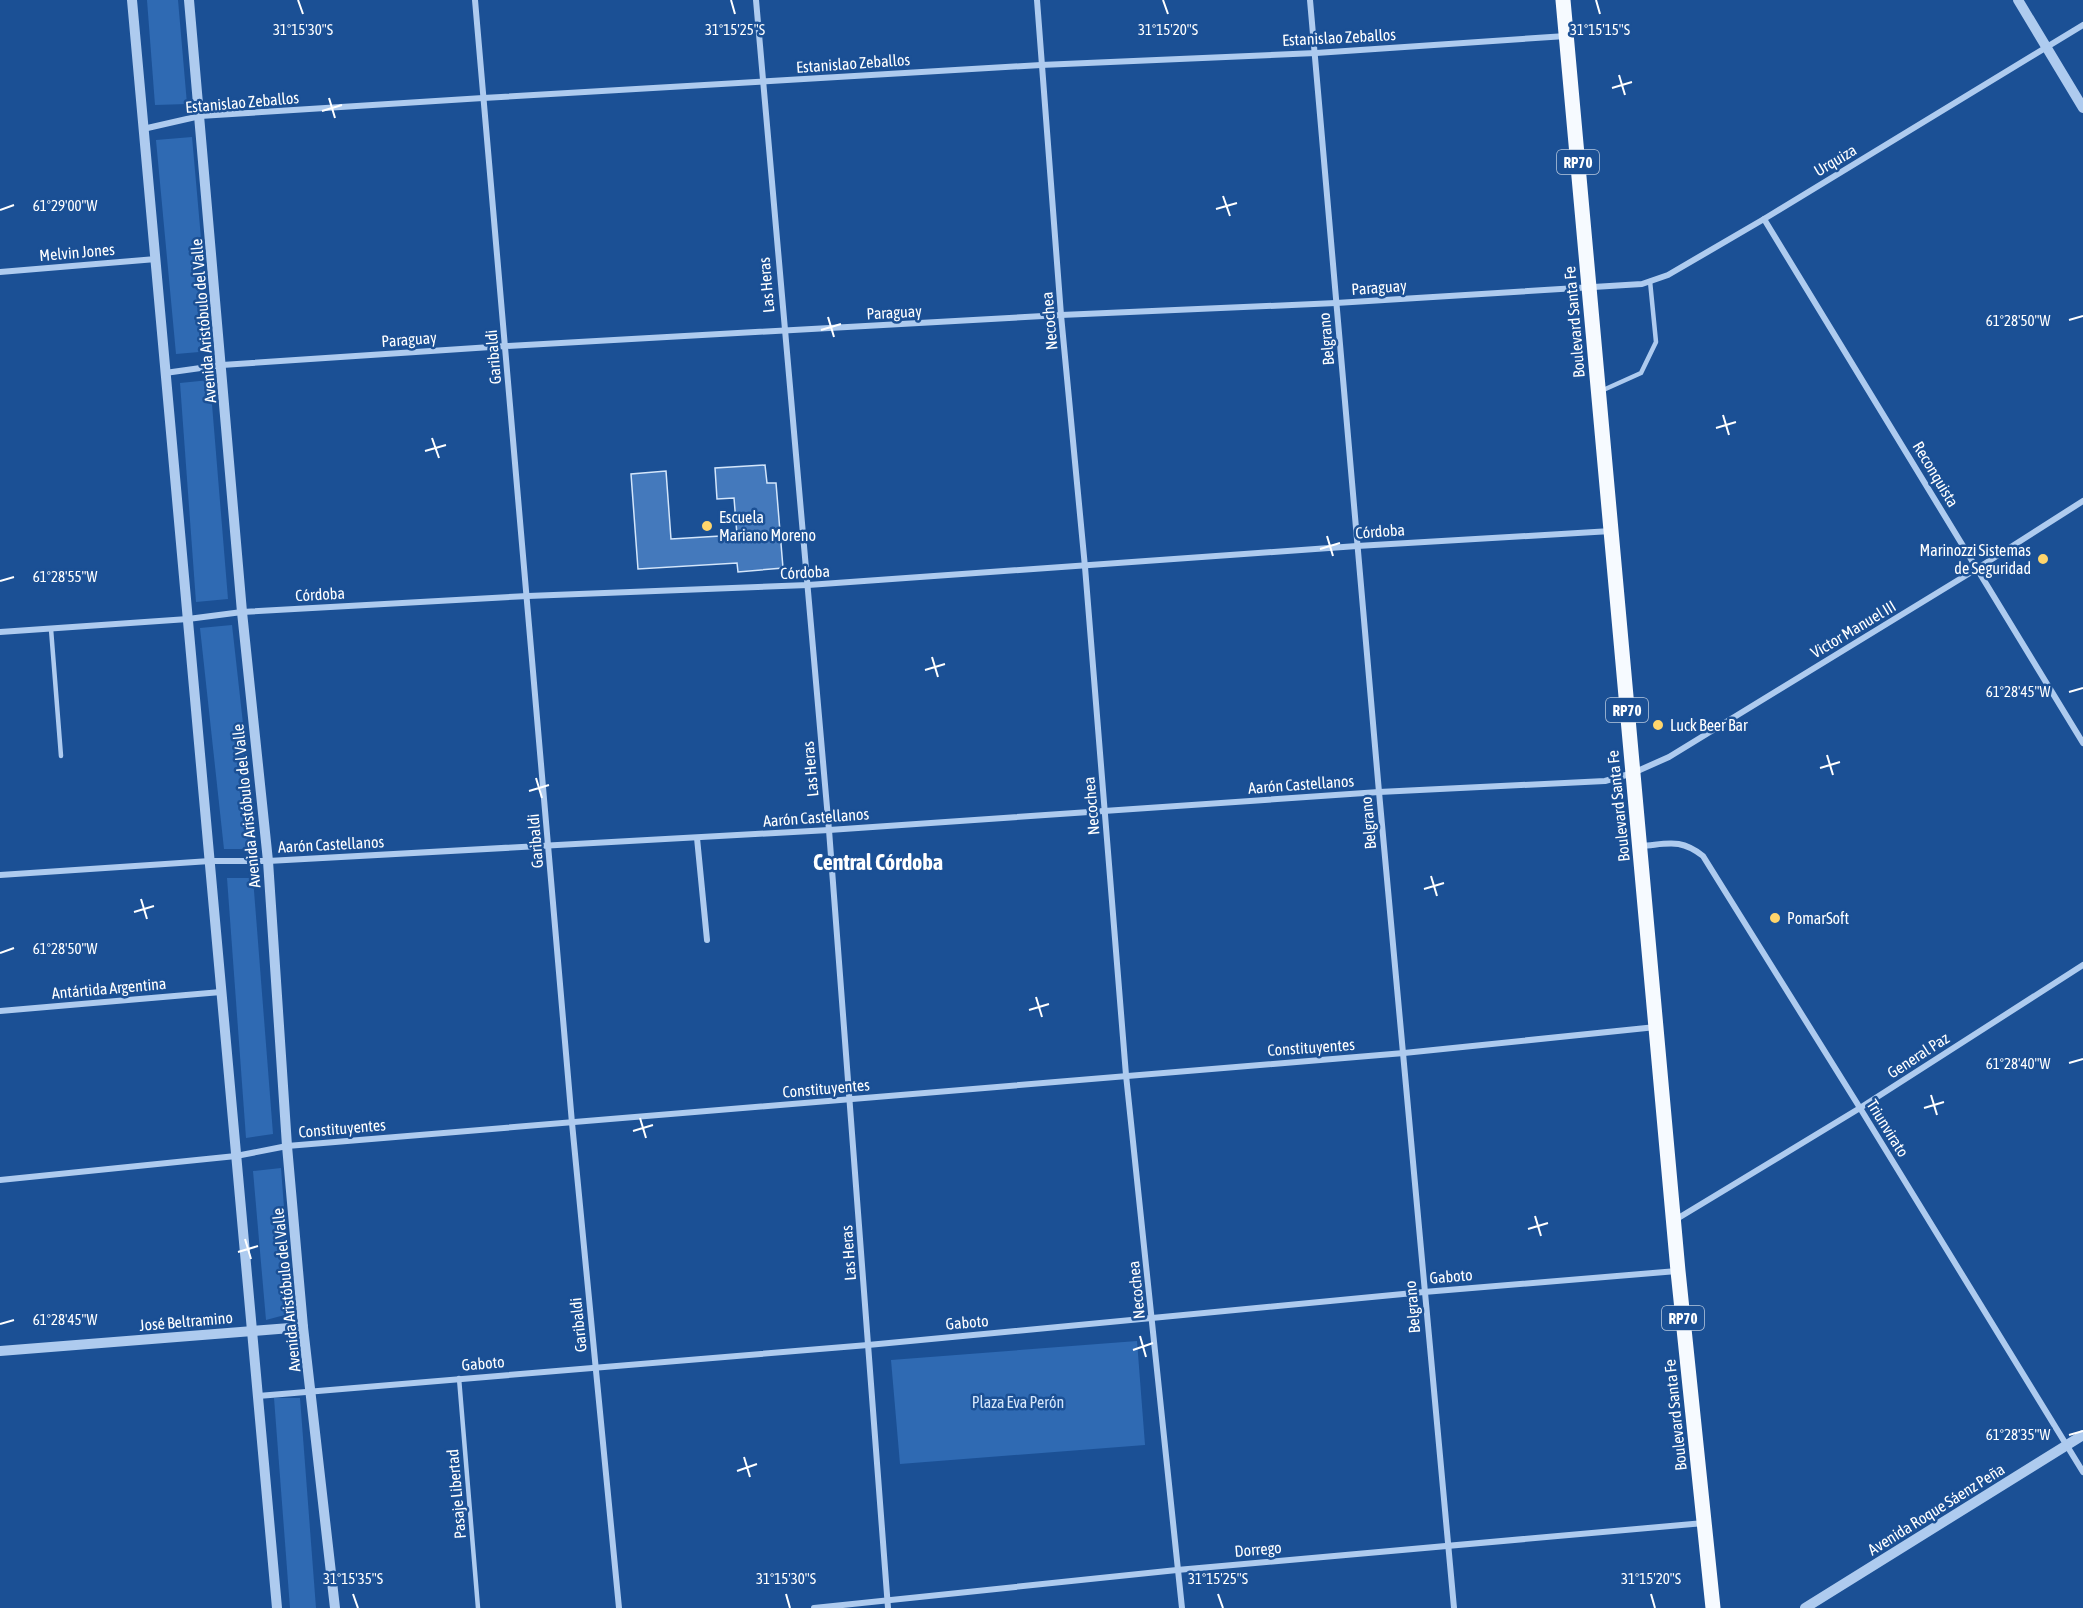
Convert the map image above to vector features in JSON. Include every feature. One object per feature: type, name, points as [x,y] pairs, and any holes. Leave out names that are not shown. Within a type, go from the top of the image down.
[{"type":"main road","name":"Boulevard Santa Fe","points":[[1563,0],[1678,1271],[1713,1608]]},
{"type":"street","points":[[132,0],[277,1608]]},
{"type":"street","name":"Avenida Aristóbulo del Valle","points":[[189,0],[201,116],[242,612],[268,861],[287,1146],[303,1327],[335,1608]]},
{"type":"street","name":"Garibaldi","points":[[475,0],[550,846],[572,1124],[619,1608]]},
{"type":"street","name":"Las Heras","points":[[756,0],[829,830],[888,1608]]},
{"type":"street","name":"Necochea","points":[[1037,0],[1061,315],[1106,812],[1126,1075],[1182,1608]]},
{"type":"street","name":"Belgrano","points":[[1310,0],[1378,792],[1454,1608]]},
{"type":"street","points":[[2018,0],[2083,108]]},
{"type":"street","name":"Urquiza","points":[[1589,287],[1642,284],[1668,275],[2083,25]]},
{"type":"street","name":"Estanislao Zeballos","points":[[143,129],[201,116],[1041,65],[1316,53],[1567,36]]},
{"type":"street","name":"Reconquista","points":[[1764,219],[2083,743]]},
{"type":"street","name":"Melvin Jones","points":[[0,272],[156,259]]},
{"type":"street","name":"Paraguay","points":[[165,372],[222,365],[506,346],[1061,315],[1336,303],[1589,287]]},
{"type":"street","name":"Victor Manuel III","points":[[1633,773],[1669,757],[2083,501]]},
{"type":"street","name":"Córdoba","points":[[0,632],[188,619],[242,612],[528,596],[808,585],[1357,546],[1611,531]]},
{"type":"street","name":"Aarón Castellanos","points":[[0,875],[210,861],[268,861],[829,830],[1378,792],[1605,781],[1633,773]]},
{"type":"street","points":[[697,838],[707,940]]},
{"type":"street","name":"Triunvirato","points":[[1641,846],[1674,843],[1689,845],[1703,856],[2083,1472]]},
{"type":"street","name":"General Paz","points":[[1674,1221],[1860,1108],[2083,965]]},
{"type":"street","name":"Antártida Argentina","points":[[0,1011],[221,992]]},
{"type":"street","name":"Constituyentes","points":[[0,1180],[236,1156],[287,1146],[1404,1053],[1656,1027]]},
{"type":"street","name":"Gaboto","points":[[258,1396],[868,1345],[1424,1292],[1678,1271]]},
{"type":"street","name":"José Beltramino","points":[[0,1351],[303,1327]]},
{"type":"street","name":"Avenida Roque Sáenz Peña","points":[[1805,1608],[2083,1435]]},
{"type":"street","name":"Dorrego","points":[[814,1608],[1178,1570],[1705,1523]]},
{"type":"lane","points":[[1599,393],[1641,373],[1656,342],[1650,281]]},
{"type":"lane","points":[[51,629],[61,756]]},
{"type":"lane","name":"Pasaje Libertad","points":[[459,1378],[478,1608]]},
{"type":"green space","points":[[147,0],[178,0],[187,104],[155,105]]},
{"type":"green space","points":[[192,137],[211,351],[176,354],[156,140]]},
{"type":"green space","points":[[210,380],[228,599],[196,602],[180,383]]},
{"type":"green space","points":[[232,625],[257,849],[224,849],[200,628]]},
{"type":"green space","points":[[227,878],[253,878],[273,1134],[246,1138]]},
{"type":"green space","points":[[281,1168],[292,1313],[266,1320],[253,1171]]},
{"type":"green space","name":"Plaza Eva Perón","points":[[1137,1341],[1145,1445],[900,1464],[891,1360]]},
{"type":"green space","points":[[274,1398],[300,1398],[316,1608],[290,1608]]},
{"type":"building","name":"Escuela Mariano Moreno","points":[[765,465],[767,483],[776,483],[783,568],[738,572],[737,563],[638,569],[631,474],[666,471],[671,539],[737,535],[734,498],[717,499],[715,468]]},
{"type":"place","name":"Escuela Mariano Moreno","points":[[707,526]]},
{"type":"place","name":"Marinozzi Sistemas de Seguridad","points":[[2043,559]]},
{"type":"place","name":"Luck Beer Bar","points":[[1658,725]]},
{"type":"place","name":"PomarSoft","points":[[1775,918]]},
{"type":"district","name":"Central Córdoba","points":[[878,862]]}]
